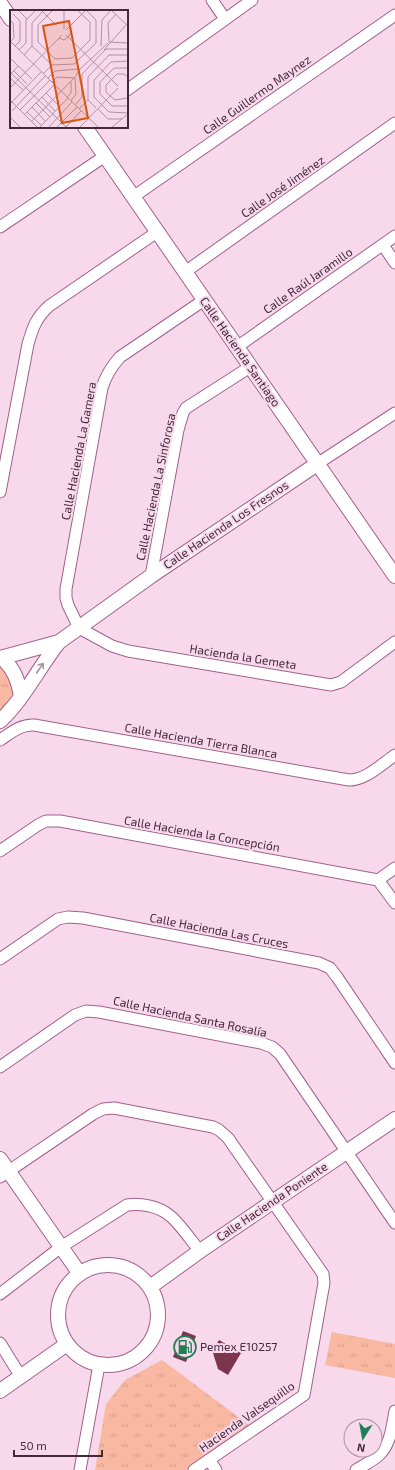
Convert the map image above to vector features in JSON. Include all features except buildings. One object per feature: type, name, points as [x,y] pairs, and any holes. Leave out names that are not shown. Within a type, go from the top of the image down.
[{"type":"street","points":[[212,0],[225,19]]},
{"type":"street","points":[[128,89],[252,0]]},
{"type":"street","points":[[0,3],[10,18]]},
{"type":"street","name":"Calle Guillermo Maynez","points":[[134,197],[395,15]]},
{"type":"street","name":"Calle José Jiménez","points":[[185,272],[395,123]]},
{"type":"street","name":"Calle Hacienda Santiago","points":[[86,128],[395,576]]},
{"type":"street","points":[[0,227],[105,156]]},
{"type":"street","points":[[0,492],[28,344],[34,324],[39,315],[49,306],[157,232]]},
{"type":"street","name":"Calle Raúl Jaramillo","points":[[237,347],[395,236]]},
{"type":"street","points":[[383,245],[395,263]]},
{"type":"street","name":"Calle Hacienda La Gamera","points":[[79,628],[68,605],[66,589],[102,388],[106,376],[110,368],[120,357],[204,300]]},
{"type":"street","name":"Calle Hacienda La Sinforosa","points":[[151,576],[183,413],[186,408],[250,367]]},
{"type":"street","name":"Calle Hacienda Los Fresnos","points":[[0,721],[21,696],[46,658],[59,642],[151,576],[395,413]]},
{"type":"street","name":"Hacienda la Gemeta","points":[[79,628],[112,646],[128,651],[331,684],[341,682],[395,642]]},
{"type":"street","name":"Calle Hacienda Los Fresnos","points":[[1,658],[59,642]]},
{"type":"street","points":[[1,658],[14,671],[19,684],[21,696]]},
{"type":"street","name":"Calle Hacienda Tierra Blanca","points":[[0,740],[23,726],[34,725],[349,780],[356,780],[362,777],[395,755]]},
{"type":"street","name":"Calle Hacienda la Concepción","points":[[0,850],[38,825],[46,822],[60,821],[378,880]]},
{"type":"street","points":[[395,868],[378,880],[395,903]]},
{"type":"street","name":"Calle Hacienda Las Cruces","points":[[0,959],[58,919],[68,917],[83,918],[320,963],[330,968],[337,976],[395,1063]]},
{"type":"street","name":"Calle Hacienda Santa Rosalía","points":[[0,1067],[75,1015],[86,1011],[99,1012],[261,1043],[272,1047],[280,1054],[395,1223]]},
{"type":"street","name":"Hacienda Valsequillo","points":[[4,1174],[93,1114],[103,1109],[114,1108],[213,1127],[228,1138],[322,1274],[324,1279],[305,1391],[301,1397],[194,1470]]},
{"type":"street","name":"Calle Hacienda Poniente","points":[[150,1287],[200,1251],[395,1119]]},
{"type":"street","points":[[0,1159],[4,1174],[61,1247],[80,1274]]},
{"type":"street","points":[[0,1294],[61,1247],[121,1209],[135,1204],[155,1208],[170,1215],[200,1251]]},
{"type":"street","points":[[98,1266],[118,1266],[136,1274],[150,1287],[156,1302],[158,1317],[155,1332],[149,1345],[139,1355],[127,1362],[113,1365],[99,1365],[87,1361],[76,1354],[67,1344],[60,1330],[58,1314],[60,1299],[68,1285],[80,1274],[98,1266]]},
{"type":"street","points":[[0,1343],[21,1376]]},
{"type":"street","points":[[0,1391],[67,1344]]},
{"type":"street","points":[[80,1470],[99,1365]]},
{"type":"street","points":[[356,1470],[379,1455],[386,1447],[391,1436],[395,1411]]},
{"type":"street","points":[[209,1460],[216,1470]]},
{"type":"green space","points":[[3,666],[10,670],[16,697],[0,718],[0,667]]},
{"type":"green space","points":[[332,1332],[395,1344],[395,1378],[325,1365]]},
{"type":"green space","points":[[162,1360],[249,1425],[186,1470],[95,1470],[106,1404],[125,1380]]},
{"type":"place","name":"Pemex E10257","points":[[185,1347]]}]
